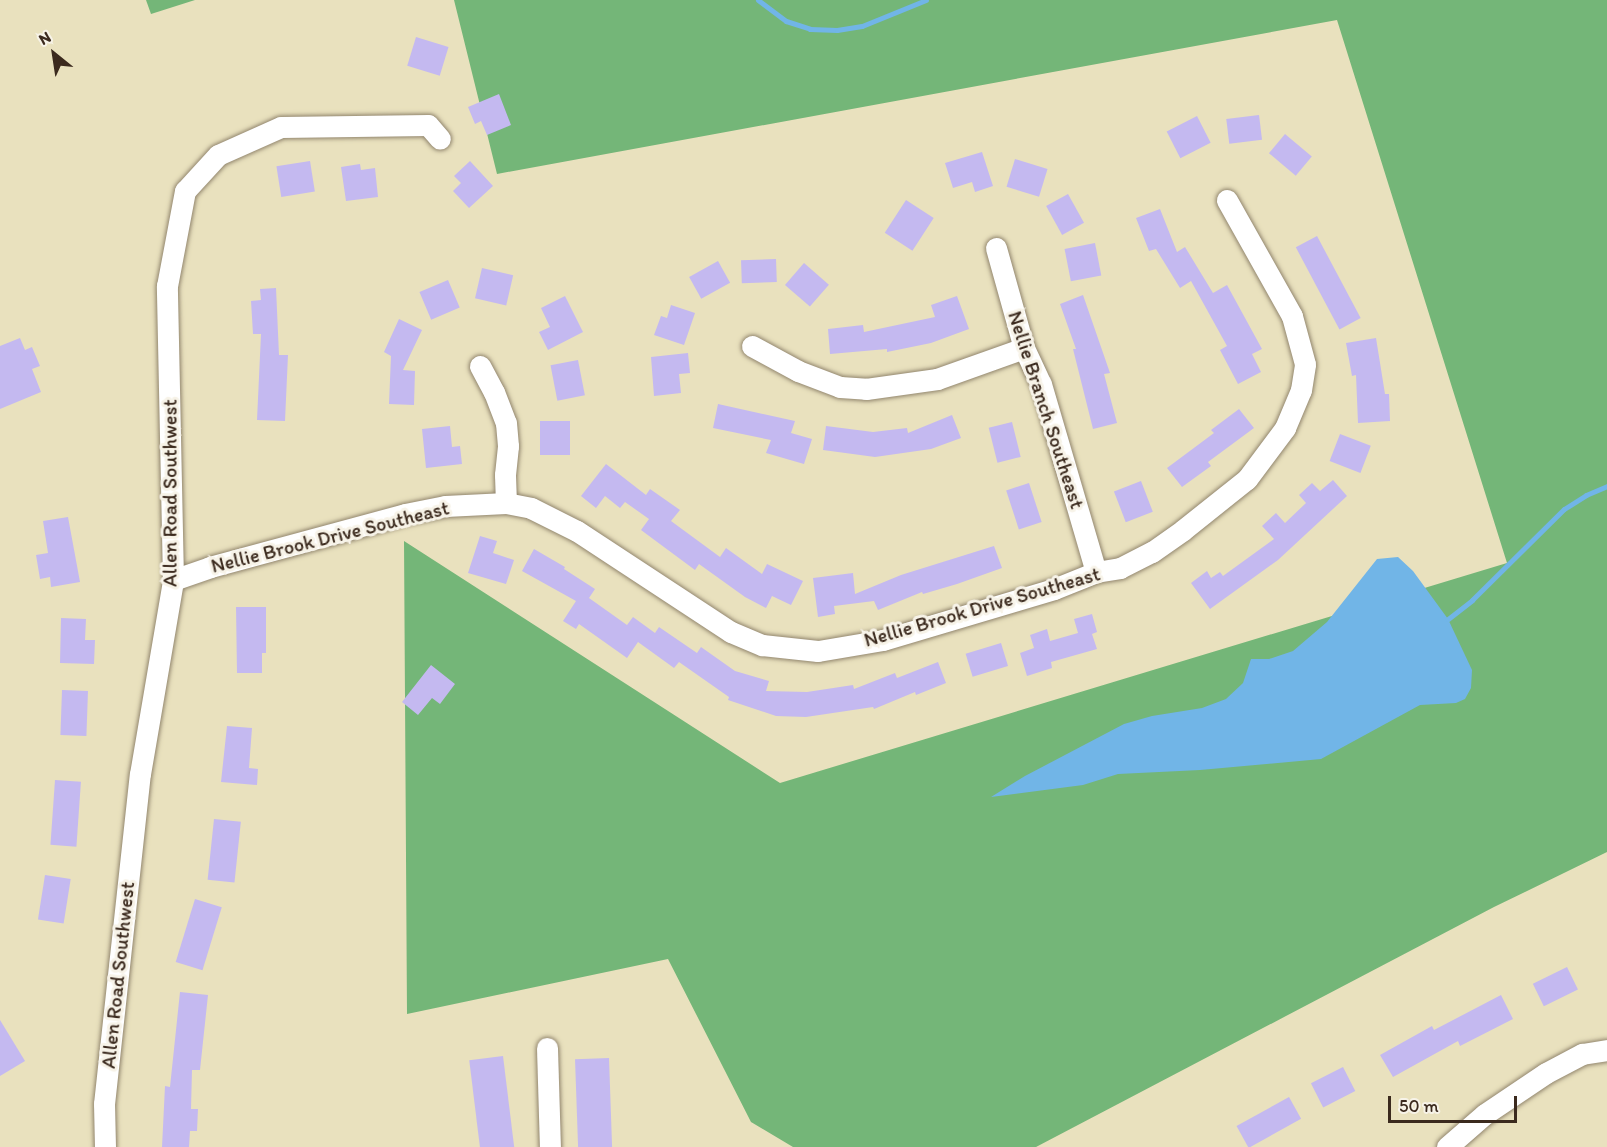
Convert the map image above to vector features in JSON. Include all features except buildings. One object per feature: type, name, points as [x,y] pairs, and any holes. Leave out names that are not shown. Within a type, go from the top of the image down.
[{"type":"street","name":"Allen Road Southwest","points":[[105,1147],[104,1104],[140,774],[173,580],[167,286],[185,191],[218,155],[281,127],[428,124],[440,139]]},
{"type":"street","name":"Nellie Brook Drive Southeast","points":[[173,580],[210,567],[405,514],[445,506],[506,503],[531,508],[576,531],[730,632],[762,645],[818,651],[883,640],[1054,589],[1096,572],[1120,568],[1152,552],[1246,480],[1285,428],[1301,390],[1305,364],[1292,316],[1227,200]]},
{"type":"street","name":"Nellie Branch Southeast","points":[[996,248],[1024,348],[1041,384],[1096,572]]},
{"type":"street","points":[[752,346],[808,375],[840,387],[866,389],[937,379],[1024,348]]},
{"type":"street","points":[[480,366],[494,392],[506,423],[508,446],[505,475],[506,503]]},
{"type":"street","points":[[548,1048],[549,1147]]},
{"type":"street","points":[[1447,1147],[1485,1114],[1546,1073],[1582,1054],[1607,1050]]},
{"type":"green space","points":[[146,0],[195,0],[151,14]]},
{"type":"green space","points":[[454,0],[1607,0],[1607,852],[1494,907],[1036,1147],[793,1147],[751,1122],[668,959],[407,1014],[404,541],[780,783],[1507,563],[1337,20],[497,174]]},
{"type":"water","points":[[1398,557],[1413,571],[1448,619],[1472,670],[1471,688],[1465,699],[1456,703],[1420,705],[1321,759],[1200,770],[1118,774],[1083,785],[991,797],[1025,776],[1124,724],[1152,716],[1202,708],[1226,699],[1243,683],[1251,659],[1269,659],[1293,651],[1327,622],[1377,559]]},
{"type":"waterway","points":[[758,0],[786,21],[810,29],[837,30],[862,26],[926,0]]},
{"type":"waterway","points":[[1448,619],[1472,600],[1564,509],[1586,495],[1607,486]]}]
